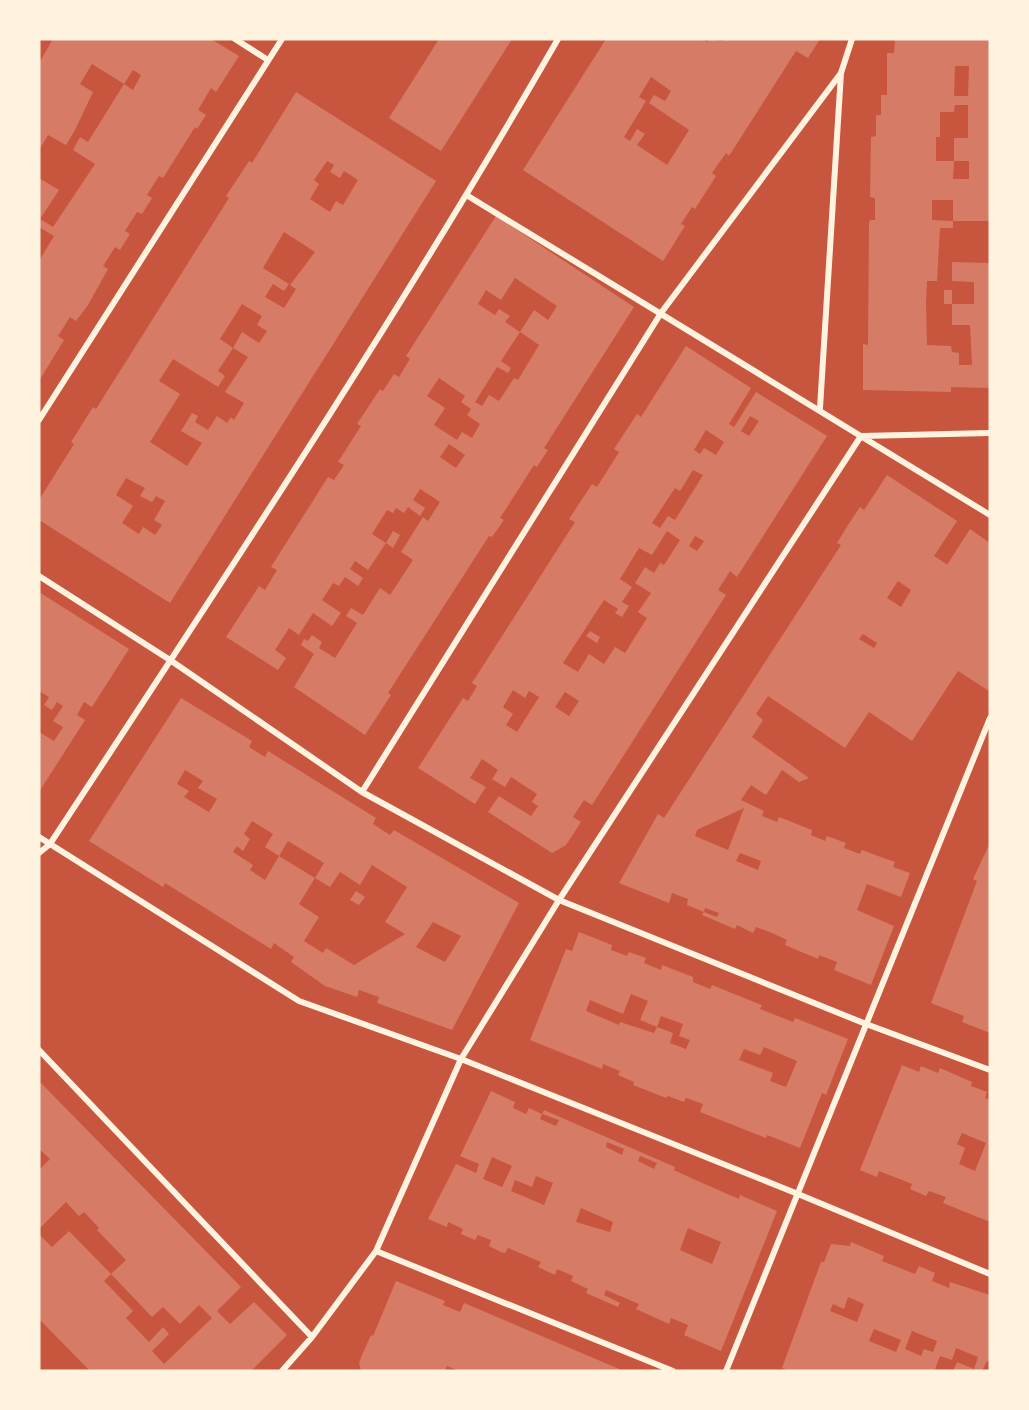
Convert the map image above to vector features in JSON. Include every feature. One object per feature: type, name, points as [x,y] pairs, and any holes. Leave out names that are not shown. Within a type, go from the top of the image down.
[{"type":"street","points":[[235,39],[268,60]]},
{"type":"street","points":[[39,420],[282,39]]},
{"type":"street","points":[[39,853],[50,844],[170,660],[468,195],[558,39]]},
{"type":"street","points":[[820,408],[841,74],[852,39]]},
{"type":"street","points":[[362,792],[661,313],[841,74]]},
{"type":"street","points":[[468,195],[820,408],[861,436],[990,515]]},
{"type":"street","points":[[861,436],[990,433]]},
{"type":"street","points":[[282,1371],[312,1337],[376,1251],[460,1059],[559,900],[861,436]]},
{"type":"street","points":[[39,576],[170,660],[362,792],[559,900],[866,1024],[990,1070]]},
{"type":"street","points":[[726,1371],[990,718]]},
{"type":"street","points":[[39,837],[299,1001],[460,1059],[798,1194],[990,1274]]},
{"type":"street","points":[[39,1050],[312,1337]]},
{"type":"street","points":[[376,1251],[673,1371]]},
{"type":"building","points":[[53,39],[211,39],[239,56],[216,92],[211,88],[198,110],[206,115],[197,129],[195,127],[163,178],[159,176],[147,195],[152,198],[142,214],[137,212],[125,231],[130,234],[120,250],[115,247],[103,266],[108,269],[88,305],[76,321],[70,317],[58,336],[64,340],[39,381],[39,261],[54,236],[39,227],[39,178],[59,190],[40,219],[53,227],[95,164],[73,150],[80,137],[88,142],[124,84],[92,64],[80,84],[93,92],[66,145],[48,135],[39,150],[39,63]],"holes":[[[133,70],[141,75],[133,90],[124,84]]]},
{"type":"building","points":[[439,39],[512,39],[441,151],[389,118]]},
{"type":"building","points":[[606,39],[702,39],[707,42],[709,39],[722,41],[723,39],[820,39],[808,58],[796,51],[729,156],[726,153],[712,173],[716,176],[695,209],[692,207],[681,224],[685,226],[663,261],[523,170]],"holes":[[[651,77],[671,91],[665,101],[654,95],[649,103],[689,130],[667,165],[637,145],[645,134],[637,129],[630,141],[624,137],[646,101],[639,97]]]},
{"type":"building","points":[[895,39],[990,39],[990,221],[953,221],[953,228],[940,228],[937,281],[927,281],[926,304],[927,345],[951,346],[952,352],[959,353],[959,365],[972,365],[970,325],[952,325],[952,304],[974,304],[974,282],[952,281],[952,262],[990,263],[990,388],[951,387],[951,392],[863,390],[863,344],[868,345],[869,224],[870,220],[875,220],[875,198],[870,197],[871,137],[876,136],[876,115],[881,115],[881,95],[887,95],[887,53],[894,53]],"holes":[[[955,66],[969,66],[968,96],[954,96]],[[955,105],[968,105],[968,138],[954,138],[954,161],[936,161],[936,137],[940,137],[940,112],[954,112]],[[954,161],[969,161],[969,179],[953,179]],[[932,200],[953,200],[953,221],[932,220]]]},
{"type":"building","points":[[296,92],[436,181],[170,603],[39,520],[39,500],[74,444],[71,442],[93,407],[96,409],[229,198],[226,196],[249,161],[252,163]],"holes":[[[327,161],[334,165],[330,172],[340,178],[344,171],[358,180],[343,205],[336,201],[330,212],[310,199],[319,184],[314,180]],[[284,232],[315,252],[290,285],[296,289],[284,308],[265,297],[273,284],[284,291],[289,284],[263,268]],[[242,304],[262,316],[257,325],[267,331],[259,343],[242,332],[233,348],[220,339]],[[233,348],[248,357],[225,392],[244,403],[234,420],[231,417],[227,423],[217,416],[208,430],[195,422],[198,416],[192,413],[181,431],[202,443],[187,466],[150,442],[180,394],[159,381],[173,359],[218,387],[225,376],[218,371]],[[126,478],[145,488],[140,496],[152,502],[156,496],[165,501],[154,520],[162,525],[155,535],[143,527],[139,534],[122,523],[133,506],[116,495]]]},
{"type":"building","points":[[496,216],[634,307],[544,448],[548,450],[537,467],[534,465],[500,518],[504,520],[492,537],[489,536],[388,693],[391,695],[365,735],[294,687],[314,654],[301,645],[304,639],[308,641],[312,635],[322,642],[319,648],[335,658],[357,623],[346,616],[351,608],[363,615],[380,588],[390,595],[413,560],[401,552],[423,517],[428,521],[440,502],[420,489],[413,500],[425,508],[420,516],[408,507],[404,513],[396,508],[393,513],[387,510],[372,534],[386,543],[368,570],[355,561],[350,569],[363,578],[358,586],[345,577],[339,586],[333,583],[322,600],[341,613],[332,626],[313,613],[299,635],[289,628],[275,650],[286,658],[278,670],[226,637],[259,586],[265,590],[277,570],[271,567],[328,477],[334,480],[344,465],[338,462],[361,426],[357,424],[380,389],[383,391],[394,374],[399,377],[410,359],[406,356]],"holes":[[[515,278],[557,306],[548,320],[534,310],[520,332],[505,322],[510,316],[499,309],[495,315],[478,304],[486,290],[501,300]],[[520,332],[539,345],[518,380],[514,378],[499,401],[489,395],[482,406],[475,402],[497,367],[508,373],[511,368],[501,361]],[[439,378],[465,396],[461,402],[471,409],[467,415],[480,424],[472,438],[462,432],[457,440],[434,425],[445,408],[427,396]],[[449,444],[465,455],[456,468],[440,457]]]},
{"type":"building","points":[[944,290],[952,290],[952,304],[944,304]]},
{"type":"building","points":[[686,346],[751,388],[729,424],[734,427],[756,392],[827,436],[737,577],[730,571],[718,590],[726,595],[592,805],[584,800],[573,817],[581,822],[566,845],[552,853],[488,812],[499,796],[531,816],[538,806],[532,802],[537,794],[511,777],[505,787],[492,779],[498,770],[482,759],[470,778],[486,787],[475,804],[418,768],[463,698],[468,701],[477,686],[472,683],[575,522],[569,519],[592,484],[597,487],[619,452],[614,449],[637,414],[641,417]],"holes":[[[750,416],[759,421],[749,436],[741,431]],[[706,430],[724,442],[716,455],[704,448],[700,454],[694,450]],[[693,470],[703,475],[675,520],[668,516],[660,528],[652,523],[675,488],[680,491]],[[667,531],[680,540],[664,565],[660,563],[654,573],[645,567],[635,583],[651,593],[638,612],[647,618],[625,653],[615,647],[604,664],[589,654],[578,672],[563,663],[604,600],[618,609],[615,613],[622,617],[629,606],[622,602],[632,587],[620,579],[639,548],[652,555]],[[695,536],[704,541],[697,551],[689,546]],[[513,690],[525,698],[529,691],[539,697],[517,732],[506,725],[513,714],[503,707]],[[565,692],[579,701],[569,716],[555,707]]]},
{"type":"building","points":[[887,475],[957,521],[934,556],[947,565],[970,529],[990,543],[989,691],[958,671],[912,741],[869,712],[845,748],[768,696],[756,714],[763,720],[752,737],[809,778],[799,782],[782,770],[766,795],[751,785],[741,800],[764,811],[762,816],[777,822],[779,817],[812,830],[811,835],[825,841],[827,836],[846,843],[844,848],[860,854],[862,850],[895,862],[893,867],[910,873],[901,897],[867,884],[857,910],[894,926],[871,985],[834,970],[837,962],[819,955],[818,959],[785,945],[787,940],[772,933],[756,927],[753,933],[737,925],[735,929],[702,915],[704,912],[687,905],[688,899],[672,893],[669,903],[619,883],[658,814],[664,818],[841,545],[837,543],[848,525],[860,507],[864,510]],"holes":[[[898,581],[911,590],[901,607],[887,598]],[[863,634],[877,643],[874,648],[859,639]],[[744,808],[728,850],[695,836],[697,830]],[[740,853],[761,861],[758,870],[736,861]],[[705,908],[719,913],[717,917],[704,912]]]},
{"type":"building","points":[[393,531],[400,535],[393,548],[386,543]]},
{"type":"building","points":[[39,592],[129,649],[92,707],[84,702],[77,715],[85,720],[39,792],[39,732],[54,741],[63,727],[53,721],[63,706],[57,702],[52,710],[44,705],[49,697],[39,691]]},
{"type":"building","points":[[590,631],[600,637],[597,643],[586,636]]},
{"type":"building","points":[[181,698],[252,741],[249,747],[265,757],[268,751],[376,818],[373,824],[390,835],[394,830],[519,903],[452,1030],[377,1003],[379,997],[359,990],[357,997],[325,986],[291,962],[294,957],[274,943],[271,949],[165,883],[163,887],[89,841]],"holes":[[[185,770],[203,781],[198,788],[217,799],[209,812],[184,797],[189,791],[177,784]],[[252,821],[273,834],[265,847],[279,856],[265,880],[250,870],[253,865],[233,852],[237,846],[243,851],[250,839],[244,834]],[[288,841],[324,863],[315,878],[279,856]],[[372,865],[407,887],[385,922],[405,934],[354,965],[326,948],[323,953],[304,941],[319,917],[299,904],[315,878],[330,887],[340,872],[360,885]],[[433,922],[461,936],[445,962],[416,947]]]},
{"type":"building","points":[[990,847],[990,1033],[962,1022],[964,1016],[931,1003],[977,881],[973,879]]},
{"type":"building","points":[[356,891],[365,897],[359,905],[350,900]]},
{"type":"building","points":[[579,932],[612,945],[611,950],[627,956],[629,952],[646,958],[644,963],[661,970],[662,965],[693,977],[693,982],[710,989],[712,985],[762,1005],[760,1009],[793,1022],[795,1018],[848,1039],[826,1095],[822,1093],[800,1148],[767,1135],[766,1138],[700,1112],[703,1104],[686,1098],[684,1102],[668,1096],[666,1098],[633,1085],[634,1082],[618,1075],[620,1071],[603,1064],[602,1069],[530,1040],[566,949],[572,951]],"holes":[[[631,994],[648,1001],[640,1020],[657,1027],[654,1033],[620,1022],[619,1025],[586,1011],[590,1000],[623,1014]],[[661,1016],[683,1024],[679,1036],[690,1040],[686,1049],[670,1043],[673,1033],[657,1027]],[[764,1047],[797,1061],[786,1087],[770,1081],[773,1073],[739,1060],[744,1049],[760,1055]]]},
{"type":"building","points":[[902,1065],[919,1072],[921,1066],[938,1073],[940,1068],[972,1082],[971,1086],[987,1092],[985,1098],[990,1100],[990,1222],[943,1203],[946,1197],[929,1191],[926,1196],[910,1189],[912,1184],[879,1171],[877,1177],[860,1170]],"holes":[[[962,1133],[986,1143],[975,1171],[959,1164],[965,1148],[957,1144]]]},
{"type":"building","points":[[39,1081],[241,1287],[217,1311],[230,1324],[254,1302],[287,1335],[251,1371],[90,1371],[39,1319],[39,1234],[52,1247],[69,1231],[111,1274],[126,1260],[97,1230],[99,1228],[84,1212],[79,1216],[66,1202],[39,1229],[39,1170],[50,1159],[39,1149]],"holes":[[[111,1274],[152,1317],[163,1307],[180,1324],[199,1305],[212,1318],[164,1364],[152,1351],[169,1334],[163,1327],[149,1342],[126,1318],[133,1311],[104,1281]]]},
{"type":"building","points":[[491,1091],[515,1102],[513,1108],[526,1114],[529,1108],[542,1114],[544,1110],[675,1167],[674,1170],[739,1199],[740,1195],[777,1211],[721,1351],[684,1335],[688,1325],[671,1318],[669,1324],[636,1309],[639,1304],[606,1290],[604,1295],[620,1303],[618,1307],[586,1293],[588,1289],[571,1281],[573,1276],[557,1269],[555,1275],[538,1267],[541,1262],[508,1248],[505,1253],[501,1252],[489,1246],[491,1240],[478,1235],[475,1240],[461,1234],[463,1229],[448,1222],[447,1227],[428,1219],[456,1164],[476,1173],[479,1164],[460,1156]],"holes":[[[542,1114],[559,1120],[556,1126],[540,1119]],[[607,1142],[624,1149],[622,1155],[606,1147]],[[640,1156],[657,1163],[654,1169],[638,1161]],[[492,1157],[512,1166],[502,1187],[483,1179]],[[536,1176],[553,1183],[544,1205],[511,1191],[515,1180],[532,1187]],[[581,1208],[613,1222],[610,1232],[576,1222]],[[688,1228],[721,1242],[712,1264],[680,1250]]]},
{"type":"building","points":[[851,1242],[884,1256],[882,1261],[915,1274],[919,1266],[935,1273],[932,1281],[949,1288],[950,1282],[990,1295],[990,1362],[987,1361],[982,1371],[953,1371],[957,1362],[974,1369],[978,1357],[956,1348],[952,1360],[940,1356],[935,1369],[940,1371],[789,1371],[782,1368],[821,1262],[824,1262],[831,1244],[850,1246]],"holes":[[[848,1297],[864,1304],[857,1322],[830,1311],[833,1304],[844,1309]],[[874,1329],[901,1340],[896,1352],[869,1341]],[[912,1331],[937,1341],[933,1352],[924,1349],[921,1356],[905,1349]]]},
{"type":"building","points":[[396,1281],[445,1301],[443,1305],[460,1312],[464,1303],[624,1371],[459,1371],[447,1366],[445,1371],[361,1371],[359,1363],[362,1355],[371,1335],[373,1336]]}]
